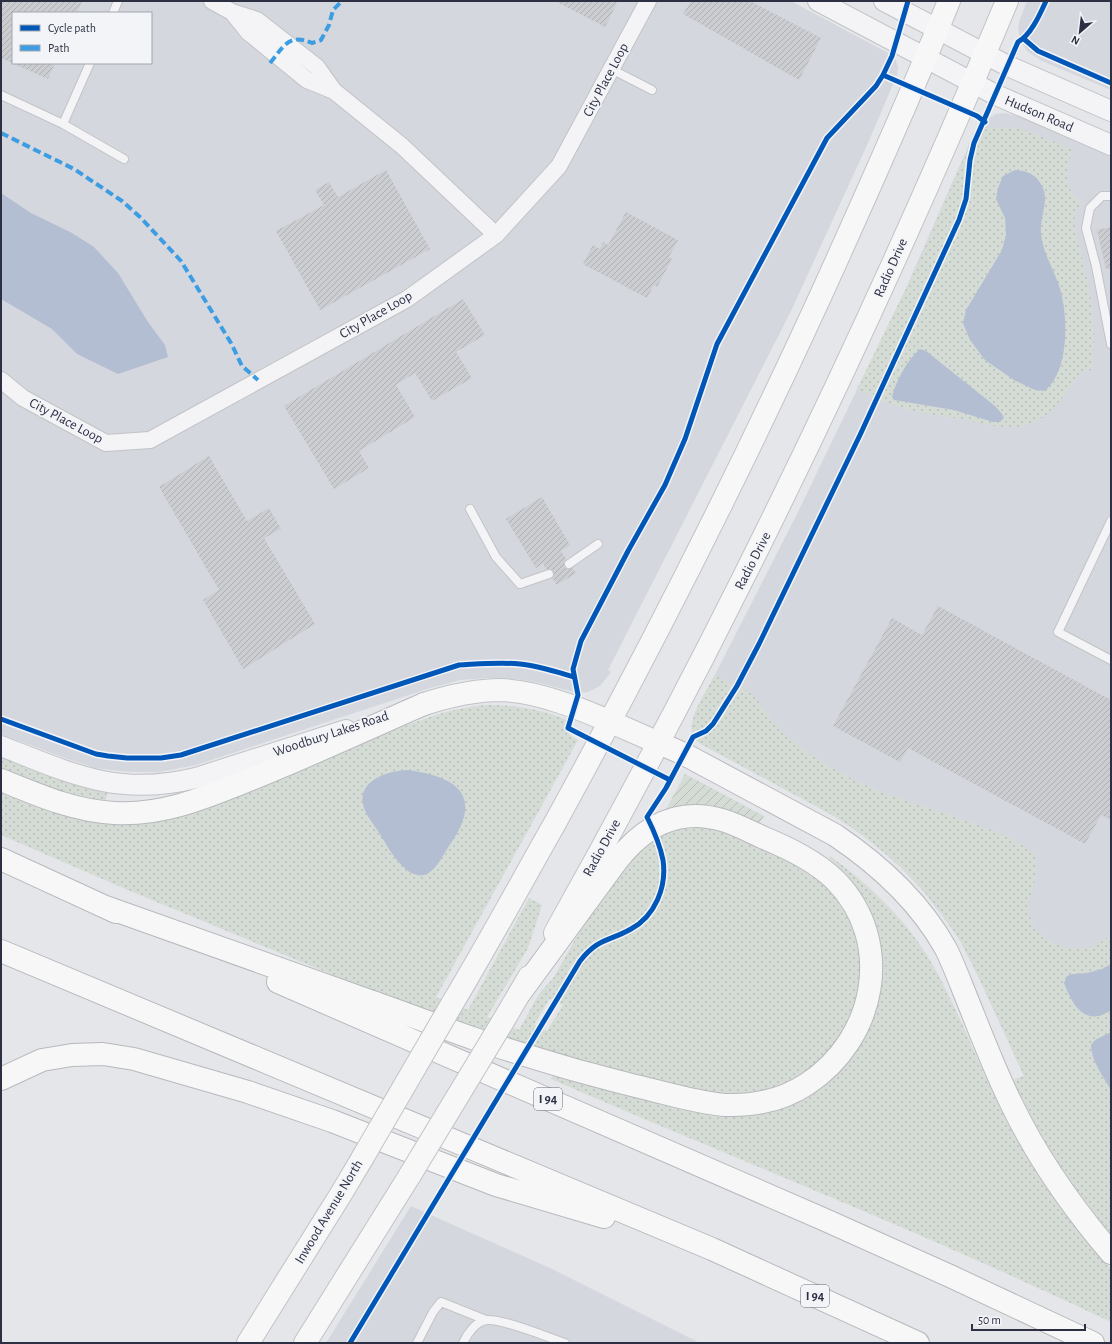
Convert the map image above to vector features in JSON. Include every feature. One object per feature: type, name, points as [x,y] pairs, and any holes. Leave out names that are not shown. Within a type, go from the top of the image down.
[{"type":"main road","points":[[610,722],[702,544],[764,418],[833,268],[949,1]]},
{"type":"main road","name":"Radio Drive","points":[[305,1343],[502,1024],[583,883],[659,743],[736,593],[830,401],[897,255],[1007,1]]},
{"type":"main road","name":"Woodbury Lakes Road","points":[[424,704],[464,693],[496,690],[514,691],[559,702],[684,754],[834,835],[866,858],[889,878],[905,895],[927,921],[946,949],[1003,1086],[1024,1131],[1060,1188],[1111,1253]]},
{"type":"main road","points":[[1,780],[59,802],[89,810],[114,813],[153,811],[184,804],[216,793],[298,760],[424,704]]},
{"type":"main road","name":"Inwood Avenue North","points":[[248,1343],[342,1194],[534,860],[610,722]]},
{"type":"main road","points":[[103,906],[501,1048],[678,1097],[719,1104],[752,1104],[780,1097],[803,1086],[829,1067],[848,1044],[863,1014],[870,986],[871,958],[865,929],[855,905],[841,886],[822,869],[790,850],[735,824],[714,818],[691,816],[676,818],[660,824],[644,833],[631,844],[616,862],[520,993]]},
{"type":"main road","name":"I 94","points":[[1,859],[103,906],[823,1219],[1093,1343]]},
{"type":"main road","name":"I 94","points":[[1,951],[712,1249],[918,1343]]},
{"type":"main road","points":[[1,1079],[42,1060],[72,1055],[103,1054],[134,1059],[248,1092],[318,1116],[496,1185],[712,1249]]},
{"type":"street","points":[[212,1],[232,12],[248,32],[307,80],[334,91],[402,146],[496,235]]},
{"type":"street","name":"City Place Loop","points":[[1,380],[23,398],[106,443],[150,440],[407,299],[496,235],[559,166],[648,1]]},
{"type":"street","name":"Hudson Road","points":[[818,1],[1001,98],[1111,145]]},
{"type":"street","points":[[884,1],[1008,66],[1111,111]]},
{"type":"street","name":"Woodbury Lakes Road","points":[[1,746],[64,771],[96,780],[129,785],[153,785],[179,782],[210,774],[424,704]]},
{"type":"lane","points":[[113,12],[118,1]]},
{"type":"lane","points":[[63,124],[90,64]]},
{"type":"lane","points":[[611,69],[652,90]]},
{"type":"lane","points":[[1,95],[63,124],[124,159]]},
{"type":"lane","points":[[1111,196],[1102,196],[1090,208],[1086,228],[1096,266],[1111,344]]},
{"type":"lane","points":[[470,509],[496,557],[520,584],[549,574]]},
{"type":"lane","points":[[1111,521],[1058,632],[1111,660]]},
{"type":"lane","points":[[569,564],[598,544]]},
{"type":"lane","points":[[417,1343],[433,1312],[441,1302],[486,1320],[504,1322],[565,1343]]},
{"type":"lane","points":[[463,1343],[475,1326],[486,1320]]},
{"type":"shaded area","points":[[1,1],[791,1],[895,58],[898,67],[897,75],[868,143],[791,311],[608,670],[611,672],[600,686],[588,692],[577,693],[540,683],[516,679],[488,678],[460,680],[427,689],[196,765],[159,772],[130,772],[95,768],[1,734]]},
{"type":"shaded area","points":[[1027,1],[1111,1],[1111,90],[1042,61],[1027,51],[1020,40],[1018,28]]},
{"type":"shaded area","points":[[1004,113],[1020,116],[1111,155],[1111,1235],[1072,1185],[1044,1141],[1013,1080],[1024,1076],[977,974],[958,937],[926,894],[899,865],[865,837],[831,814],[701,744],[696,740],[691,726],[698,708],[797,514],[906,288],[974,133],[985,120],[996,114]]},
{"type":"shaded area","points":[[987,128],[1014,128],[1025,130],[1072,149],[1067,178],[1070,190],[1081,203],[1075,215],[1074,222],[1093,314],[1094,352],[1091,370],[1080,374],[1048,414],[1033,423],[1019,427],[998,426],[923,413],[880,400],[964,216],[978,145]]},
{"type":"shaded area","points":[[969,146],[963,199],[957,218],[874,397],[857,389],[911,279]]},
{"type":"shaded area","points":[[715,675],[734,685],[712,719],[692,734],[695,712]]},
{"type":"shaded area","points":[[740,687],[755,698],[771,719],[795,743],[820,761],[839,772],[889,795],[999,833],[1025,847],[1031,852],[1036,860],[1037,869],[1029,904],[1030,917],[1035,928],[1047,939],[1062,946],[1079,949],[1096,945],[1111,935],[1111,1235],[1072,1185],[1044,1141],[1013,1080],[1024,1076],[974,966],[947,921],[921,888],[892,859],[843,821],[696,740],[709,733],[716,726]]},
{"type":"shaded area","points":[[484,705],[526,708],[567,720],[565,728],[572,737],[578,740],[436,997],[468,1010],[529,898],[542,905],[528,948],[487,1017],[519,1030],[539,994],[554,977],[585,922],[623,867],[651,839],[654,841],[657,852],[659,876],[658,888],[650,908],[632,925],[598,940],[582,952],[568,972],[553,1000],[549,999],[534,1025],[547,1031],[563,1005],[559,1003],[569,983],[587,956],[600,945],[628,934],[640,927],[646,922],[659,904],[664,890],[666,875],[666,861],[661,840],[661,833],[684,827],[699,827],[725,832],[792,862],[817,877],[841,902],[859,940],[862,980],[855,1011],[833,1048],[805,1075],[771,1090],[737,1096],[696,1091],[523,1045],[357,985],[128,890],[1,835],[1,789],[98,820],[346,750],[407,725],[439,714]]},
{"type":"shaded area","points":[[1,757],[66,782],[107,793],[105,805],[83,800],[1,770]]},
{"type":"shaded area","points":[[685,774],[764,816],[758,826],[664,813]]},
{"type":"shaded area","points":[[830,856],[855,875],[889,906],[918,942],[931,963],[964,1028],[996,1100],[1030,1163],[1068,1218],[1111,1269],[1111,1322],[972,1258],[551,1079],[553,1072],[786,1104],[875,1002],[844,874],[829,858]]},
{"type":"shaded area","points":[[411,1206],[550,1268],[700,1343],[326,1343]]},
{"type":"water","points":[[1015,170],[1027,172],[1034,176],[1040,182],[1044,191],[1045,203],[1041,222],[1042,241],[1059,285],[1065,316],[1065,344],[1059,371],[1053,382],[1045,391],[1035,390],[1014,380],[985,360],[970,340],[963,323],[966,310],[1002,250],[1006,235],[1005,218],[996,199],[998,188],[1003,176]]},
{"type":"water","points":[[1,193],[31,213],[72,233],[94,247],[118,273],[148,322],[165,345],[168,357],[118,374],[77,354],[52,329],[1,299]]},
{"type":"water","points":[[920,349],[926,351],[995,406],[1004,418],[1000,422],[993,422],[954,410],[894,400],[892,397],[899,378],[906,365]]},
{"type":"water","points":[[407,770],[439,777],[451,783],[460,791],[464,800],[465,812],[461,826],[443,857],[432,870],[424,875],[417,875],[410,872],[397,860],[367,814],[362,799],[368,784],[375,779],[382,775]]},
{"type":"water","points":[[1111,964],[1111,1011],[1099,1016],[1086,1015],[1076,1007],[1069,995],[1064,983],[1067,976],[1102,969]]},
{"type":"water","points":[[1111,1032],[1111,1090],[1095,1063],[1091,1045],[1095,1040]]},
{"type":"building","points":[[1,1],[82,1],[77,12],[12,12],[12,63],[1,58]]},
{"type":"building","points":[[555,1],[618,1],[605,27]]},
{"type":"building","points":[[691,1],[750,1],[821,38],[799,80],[683,14]]},
{"type":"building","points":[[14,64],[55,64],[48,79]]},
{"type":"building","points":[[386,170],[430,249],[320,310],[276,231],[324,205],[315,190],[329,182],[338,197]]},
{"type":"building","points":[[626,212],[678,240],[669,257],[672,259],[657,287],[654,285],[647,298],[583,264],[593,245],[600,249],[603,242],[608,245]]},
{"type":"building","points":[[1111,227],[1111,269],[1106,269],[1097,230]]},
{"type":"building","points":[[463,299],[485,335],[456,352],[472,378],[432,401],[415,373],[396,385],[415,417],[359,451],[369,468],[334,489],[284,406]]},
{"type":"building","points":[[209,456],[247,521],[269,508],[281,529],[264,538],[315,624],[243,669],[203,600],[219,590],[159,487]]},
{"type":"building","points":[[542,497],[570,545],[561,551],[566,559],[564,562],[564,567],[567,569],[572,568],[576,573],[557,585],[552,578],[554,575],[553,570],[546,569],[543,563],[536,568],[506,519]]},
{"type":"building","points":[[938,606],[1111,700],[1111,820],[1101,815],[1085,844],[908,748],[900,762],[833,726],[892,618],[922,635]]},
{"type":"marked path","points":[[270,63],[283,47],[292,40],[304,40],[312,43],[321,40],[329,25],[333,10],[342,1]]},
{"type":"marked path","points":[[1,133],[74,169],[122,201],[141,218],[181,261],[231,343],[242,366],[258,380]]},
{"type":"cycle path","points":[[670,780],[568,728],[578,695],[573,669],[581,641],[628,551],[665,485],[685,439],[717,344],[827,138],[876,86],[883,75],[892,56],[908,1]]},
{"type":"cycle path","points":[[350,1343],[580,961],[592,948],[598,944],[631,929],[647,917],[658,900],[663,880],[663,860],[647,817],[666,788],[693,737],[706,731],[713,724],[737,686],[759,644],[860,435],[959,220],[966,199],[970,160],[974,143],[1018,42],[1023,39],[1031,29],[1046,1]]},
{"type":"cycle path","points":[[1024,39],[1038,51],[1111,83]]},
{"type":"cycle path","points":[[883,75],[977,116],[985,122]]},
{"type":"cycle path","points":[[1,719],[96,754],[127,758],[161,758],[181,755],[459,665],[497,663],[520,664],[574,677]]}]
